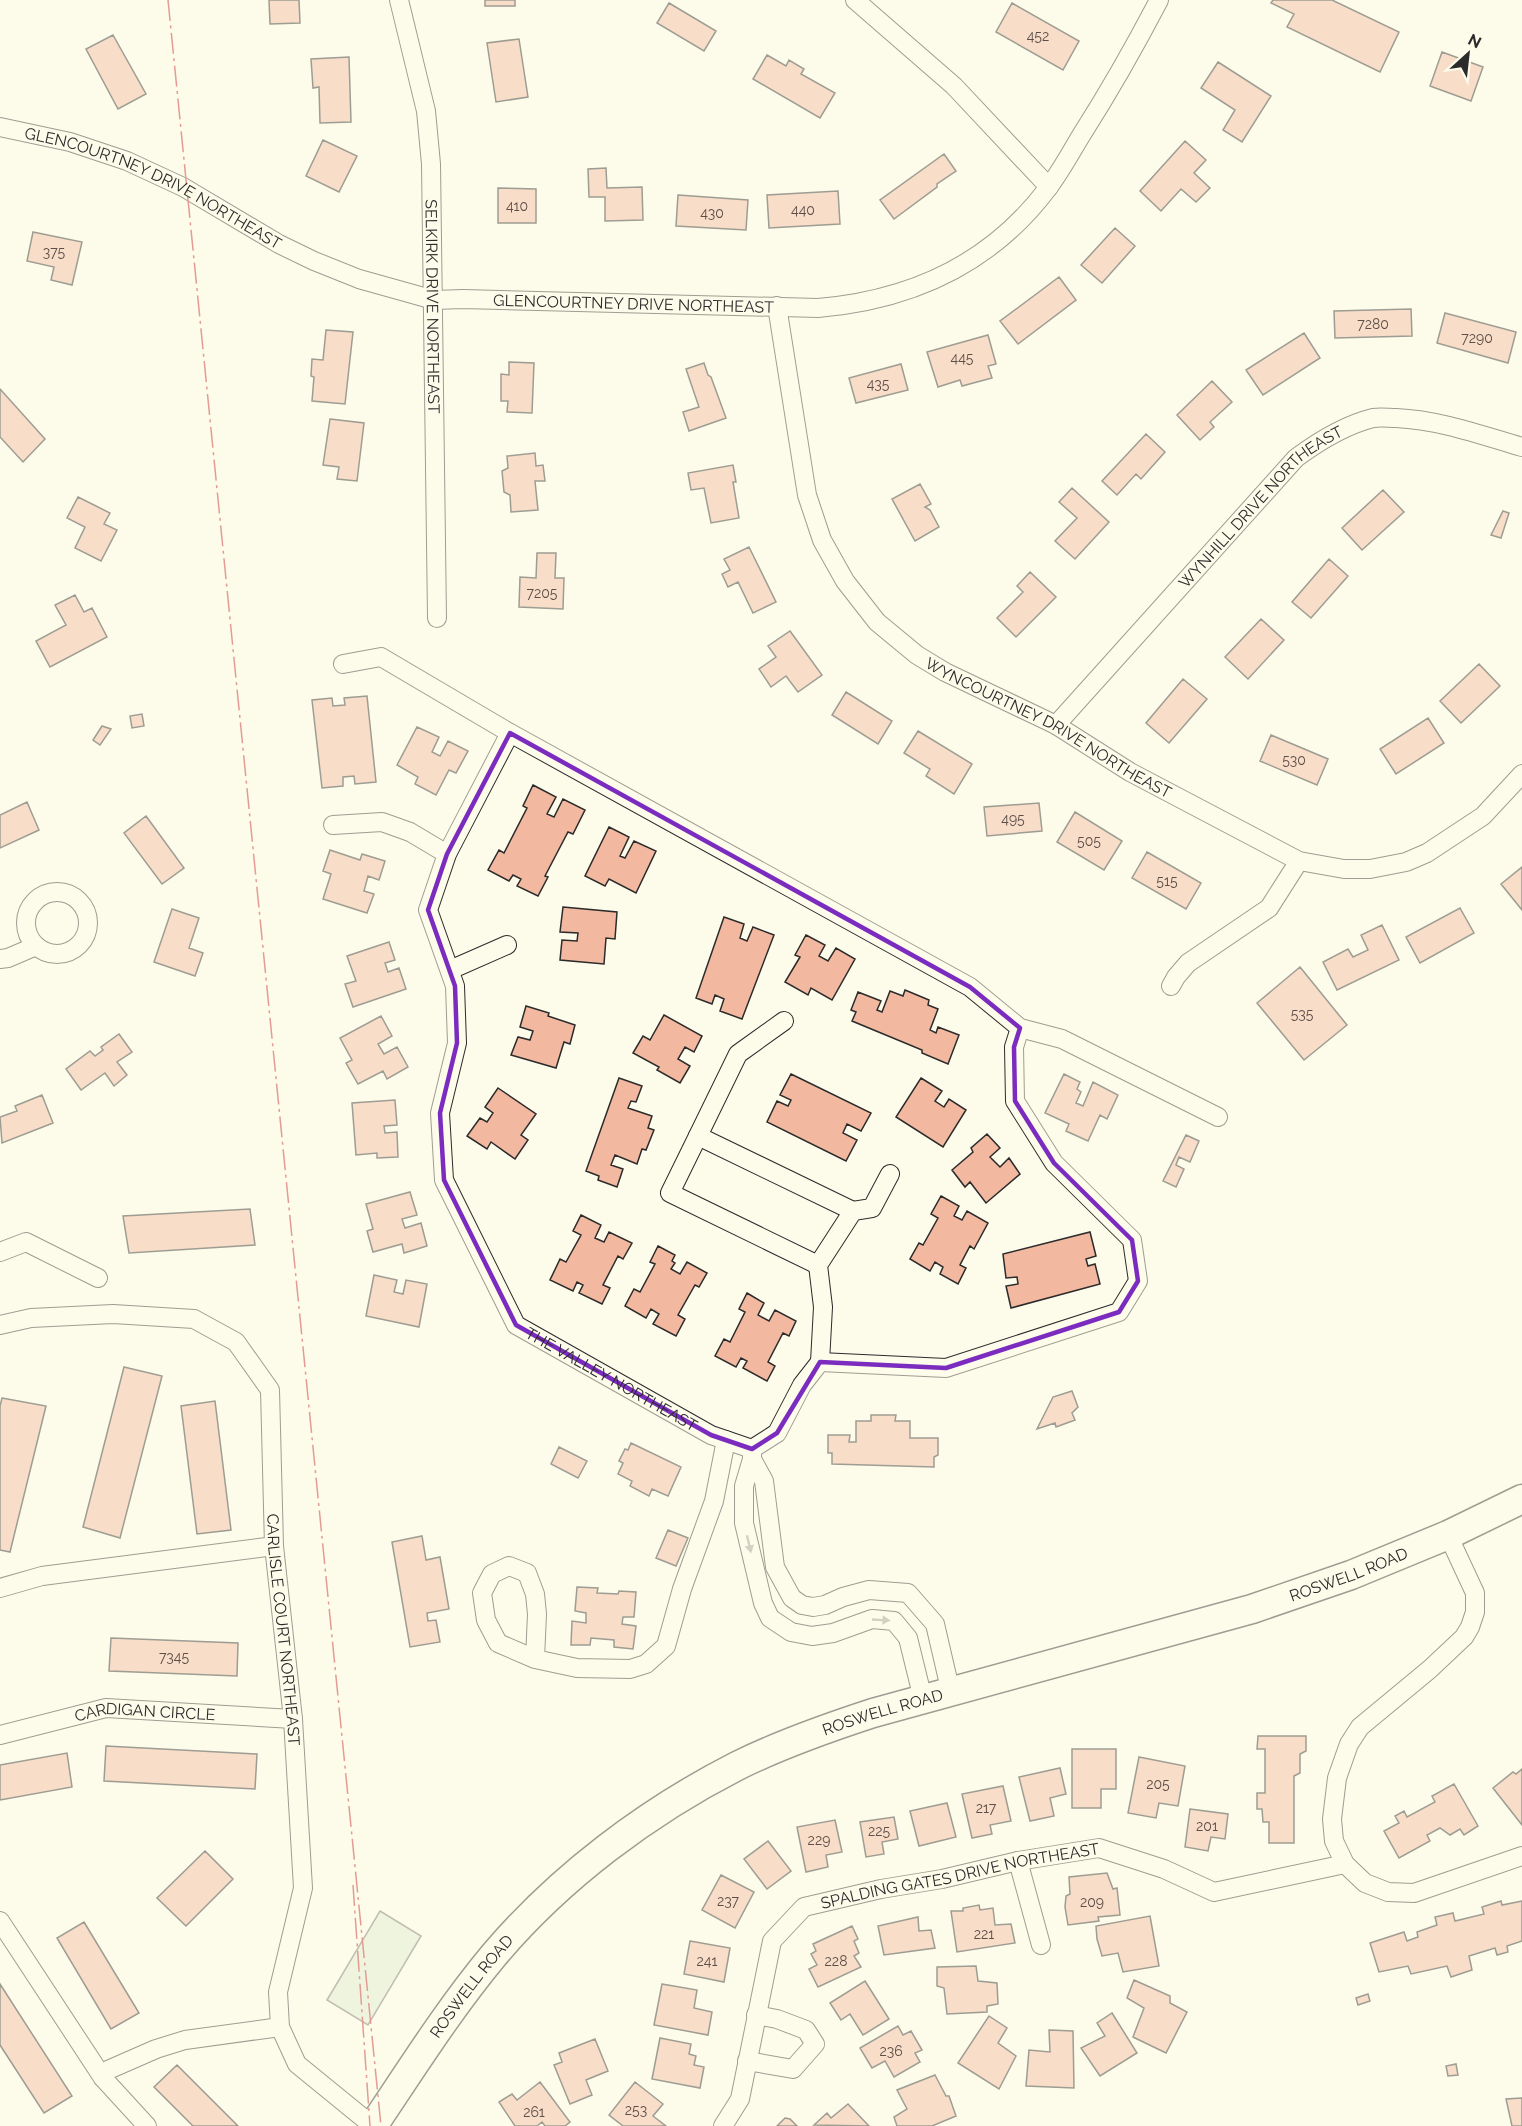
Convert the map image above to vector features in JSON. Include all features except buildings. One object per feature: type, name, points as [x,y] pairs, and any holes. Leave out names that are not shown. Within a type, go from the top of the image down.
[{"type":"main road","name":"ROSWELL ROAD","points":[[373,2126],[437,2029],[494,1956],[559,1889],[624,1835],[699,1787],[739,1765],[825,1729],[1252,1609],[1352,1575],[1448,1535],[1522,1499]]},
{"type":"street","name":"SELKIRK DRIVE NORTHEAST","points":[[399,0],[426,111],[431,164],[437,618]]},
{"type":"street","points":[[855,0],[954,86],[1049,187]]},
{"type":"street","name":"GLENCOURTNEY DRIVE NORTHEAST","points":[[0,127],[69,142],[127,160],[183,187],[279,244],[314,261],[359,279],[434,300],[818,308],[855,305],[895,295],[929,282],[966,263],[1022,218],[1049,187],[1120,73],[1159,0]]},
{"type":"street","name":"WYNCOURTNEY DRIVE NORTHEAST","points":[[777,306],[807,495],[822,540],[845,581],[877,622],[917,655],[945,672],[1056,725],[1130,772],[1299,861],[1344,869],[1362,869],[1406,862],[1427,853],[1483,816],[1522,774]]},
{"type":"street","name":"WYNHILL DRIVE NORTHEAST","points":[[1056,725],[1296,458],[1314,444],[1346,428],[1375,418],[1427,421],[1522,447]]},
{"type":"street","points":[[343,664],[381,657],[510,733],[970,987],[1020,1028],[1062,1039],[1218,1117]]},
{"type":"street","name":"THE VALLEY NORTHEAST","points":[[510,733],[447,854],[428,910],[455,986],[457,1043],[440,1113],[444,1180],[516,1325],[711,1435],[752,1454]]},
{"type":"street","points":[[333,825],[382,822],[410,832],[447,854]]},
{"type":"street","points":[[1171,986],[1188,963],[1269,908],[1299,861]]},
{"type":"street","points":[[450,970],[507,945]]},
{"type":"street","points":[[0,959],[36,946]]},
{"type":"street","points":[[784,1021],[738,1054],[670,1193],[818,1265]]},
{"type":"street","points":[[820,1362],[946,1368],[1119,1312],[1138,1281],[1132,1240],[1054,1163],[1015,1101],[1014,1047],[1020,1028]]},
{"type":"street","points":[[698,1136],[853,1211],[872,1208],[890,1174]]},
{"type":"street","points":[[853,1211],[818,1265],[823,1307],[820,1362],[802,1385],[777,1433],[752,1454],[744,1486],[744,1523],[763,1603],[770,1618],[791,1632],[812,1636],[833,1633],[872,1619],[894,1621],[908,1638],[923,1700]]},
{"type":"street","points":[[0,1252],[26,1242],[98,1278]]},
{"type":"street","name":"CARLISLE COURT NORTHEAST","points":[[0,1325],[31,1318],[113,1314],[194,1319],[236,1342],[270,1390],[274,1546],[293,1719],[303,1888],[278,1992],[280,2027],[297,2064],[373,2126]]},
{"type":"street","points":[[535,1659],[537,1614],[535,1594],[527,1572],[509,1566],[492,1574],[482,1593],[486,1620],[498,1643],[535,1659],[577,1668],[630,1670],[646,1664],[666,1646],[682,1589],[714,1500],[726,1440]]},
{"type":"street","points":[[752,1454],[764,1481],[776,1566],[792,1598],[802,1605],[813,1607],[869,1590],[908,1593],[934,1624],[951,1693]]},
{"type":"street","points":[[1448,1535],[1475,1593],[1475,1612],[1470,1627],[1464,1636],[1360,1727],[1350,1744],[1337,1778],[1332,1819],[1334,1841],[1345,1864],[1365,1883],[1388,1892],[1414,1893],[1522,1856]]},
{"type":"street","points":[[0,1588],[42,1576],[274,1546]]},
{"type":"street","name":"CARDIGAN CIRCLE","points":[[0,1735],[106,1708],[293,1719]]},
{"type":"street","name":"SPALDING GATES DRIVE NORTHEAST","points":[[723,2126],[740,2098],[772,1941],[804,1907],[1018,1861],[1099,1848],[1164,1869],[1214,1892],[1345,1864]]},
{"type":"street","points":[[1018,1861],[1041,1945]]},
{"type":"street","points":[[0,1921],[103,2078],[147,2126]]},
{"type":"street","points":[[747,2061],[793,2069],[815,2044],[806,2030],[777,2019],[756,2015]]},
{"type":"street","points":[[103,2078],[108,2070],[156,2049],[185,2040],[280,2027]]},
{"type":"highlighted area","points":[[510,733],[970,987],[1020,1028],[1014,1047],[1015,1101],[1054,1163],[1132,1240],[1138,1281],[1119,1312],[946,1368],[820,1362],[777,1433],[752,1449],[711,1435],[516,1325],[444,1180],[440,1113],[457,1043],[455,986],[428,910],[447,854]]},
{"type":"green space","points":[[380,1911],[421,1936],[368,2025],[327,2000]]},
{"type":"power","points":[[168,0],[381,2126]]},
{"type":"power","points":[[353,1885],[370,2126]]}]
